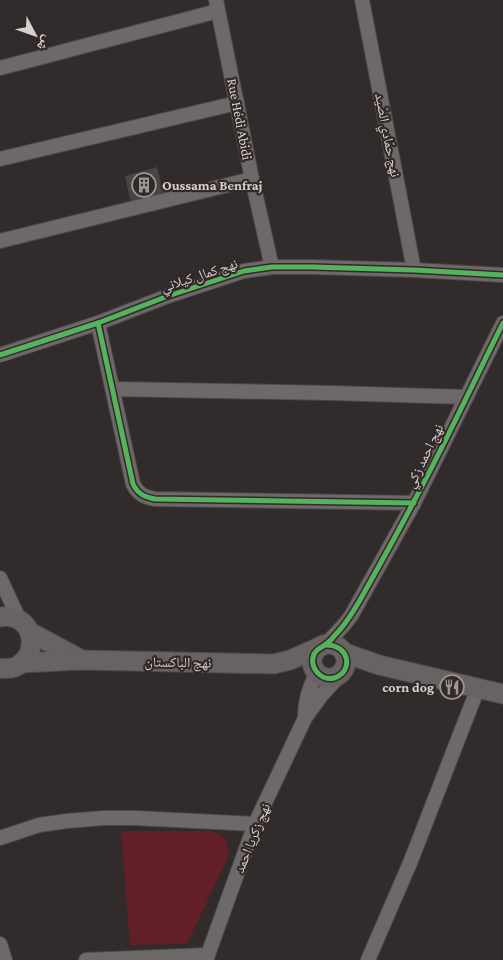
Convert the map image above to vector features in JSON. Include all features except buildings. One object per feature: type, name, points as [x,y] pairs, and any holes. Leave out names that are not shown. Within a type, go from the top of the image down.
[{"type":"street","name":"نهج حمّادي الصّيد","points":[[362,0],[414,270]]},
{"type":"street","points":[[0,68],[217,6]]},
{"type":"street","name":"Rue Hédi Abidi","points":[[217,6],[272,267]]},
{"type":"street","points":[[0,159],[237,103]]},
{"type":"street","points":[[0,241],[252,179]]},
{"type":"street","name":"نهج كمال كيلاني","points":[[0,355],[98,323],[210,281],[244,271],[272,267],[312,267],[503,275]]},
{"type":"street","name":"نهج احمد زكي","points":[[322,646],[351,616],[414,503],[503,322]]},
{"type":"street","points":[[98,323],[133,484],[142,495],[155,499],[414,503]]},
{"type":"street","points":[[112,389],[466,397]]},
{"type":"street","points":[[0,578],[32,640],[28,657],[22,663]]},
{"type":"street","points":[[0,617],[11,616],[24,626]]},
{"type":"street","name":"نهج احمد زكي","points":[[344,652],[346,633],[351,616]]},
{"type":"street","name":"نهج الباكستان","points":[[24,626],[82,660]]},
{"type":"street","points":[[344,652],[346,664],[340,674],[334,678],[328,678],[322,677],[316,672],[312,661],[313,656],[322,646],[332,644],[344,652],[367,662],[503,694]]},
{"type":"street","name":"نهج الباكستان","points":[[274,664],[290,660],[322,646]]},
{"type":"street","name":"نهج الباكستان","points":[[0,668],[14,667],[22,663],[82,660],[274,664],[316,672]]},
{"type":"street","points":[[340,674],[391,668]]},
{"type":"street","name":"نهج زكريا احمد","points":[[305,718],[307,694],[316,672]]},
{"type":"street","name":"نهج زكريا احمد","points":[[207,958],[256,824],[305,718],[340,674]]},
{"type":"street","points":[[368,960],[410,863],[478,688]]},
{"type":"street","points":[[0,838],[39,825],[104,818],[256,824]]},
{"type":"street","points":[[0,944],[5,960]]},
{"type":"street","points":[[86,960],[104,958],[207,958]]},
{"type":"shaded area","points":[[121,831],[210,831],[219,834],[225,840],[228,848],[228,857],[187,944],[130,945]]},
{"type":"cycle path","points":[[0,355],[98,323],[168,296],[244,271],[272,267],[312,267],[503,275]]},
{"type":"cycle path","points":[[98,323],[133,484],[142,494],[155,499],[414,503]]},
{"type":"cycle path","points":[[325,645],[340,649],[346,659],[347,665],[345,670],[334,678],[324,677],[317,672],[313,664],[314,654],[340,630],[360,600],[425,481],[503,323]]},
{"type":"place","name":"Oussama Benfraj","points":[[144,185]]},
{"type":"place","name":"corn dog","points":[[452,687]]}]
